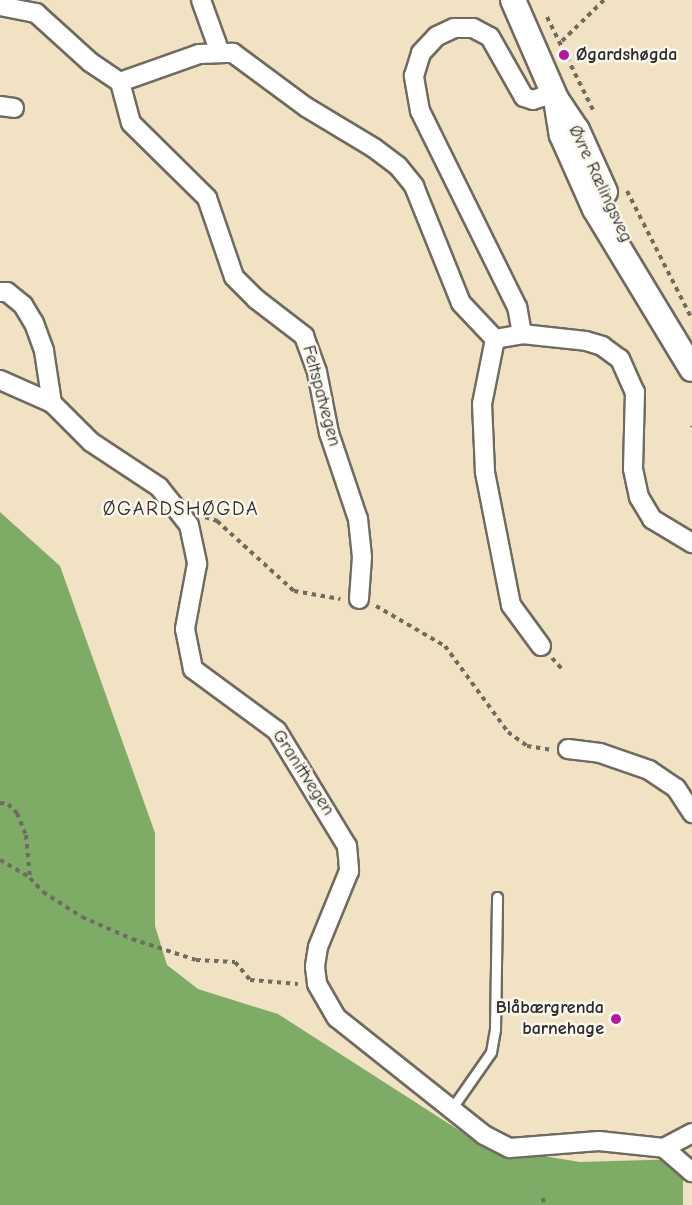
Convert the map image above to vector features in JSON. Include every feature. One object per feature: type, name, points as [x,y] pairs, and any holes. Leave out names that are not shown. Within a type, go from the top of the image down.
[{"type":"main road","name":"Øvre Rælingsveg","points":[[513,0],[554,96],[562,135],[595,209],[636,273],[692,369]]},
{"type":"street","points":[[201,0],[219,50]]},
{"type":"street","points":[[0,6],[38,7],[90,62],[120,82],[219,50],[248,62],[306,107],[398,166],[425,208],[461,303],[495,339]]},
{"type":"street","points":[[522,334],[517,307],[420,111],[414,76],[421,53],[437,36],[454,28],[473,28],[490,37],[524,97],[534,100],[554,96]]},
{"type":"street","name":"Feltspatvegen","points":[[120,82],[131,123],[207,198],[234,277],[256,299],[304,336],[311,349],[329,433],[358,519],[362,557],[359,599]]},
{"type":"street","points":[[0,292],[7,292],[23,305],[34,323],[44,351],[52,403]]},
{"type":"street","points":[[495,339],[522,334],[586,341],[602,346],[620,359],[635,392],[633,470],[639,497],[652,519],[692,543]]},
{"type":"street","points":[[495,339],[482,404],[485,472],[511,605],[541,646]]},
{"type":"street","name":"Granittvegen","points":[[0,380],[52,403],[91,442],[159,487],[179,508],[189,525],[197,564],[185,629],[193,669],[277,731],[347,846],[349,871],[318,947],[317,984]]},
{"type":"street","points":[[567,749],[600,753],[649,770],[676,788],[692,813]]},
{"type":"street","points":[[317,984],[337,1018],[484,1135],[510,1148],[599,1141],[664,1148],[692,1133]]},
{"type":"street","points":[[664,1148],[692,1172]]},
{"type":"lane","points":[[452,1108],[491,1052],[495,1029],[497,897]]},
{"type":"path","points":[[562,41],[604,0]]},
{"type":"path","points":[[179,508],[217,521],[294,591],[316,598],[359,599],[399,616],[445,646],[495,719],[527,746],[547,751],[567,749]]},
{"type":"path","points":[[0,803],[8,804],[17,813],[26,835],[30,878]]},
{"type":"path","points":[[0,860],[30,878],[43,892],[82,917],[132,939],[196,960],[235,962],[250,980],[317,984]]},
{"type":"path","points":[[543,1198],[544,1205]]},
{"type":"green space","points":[[0,512],[60,566],[155,833],[155,926],[167,965],[198,989],[278,1014],[468,1136],[506,1150],[580,1162],[683,1159],[683,1205],[0,1205]]},
{"type":"place","name":"Øgardshøgda","points":[[564,55]]},
{"type":"place","name":"Blåbærgrenda barnehage","points":[[616,1019]]},
{"type":"district","name":"ØGARDSHØGDA","points":[[181,508]]}]
